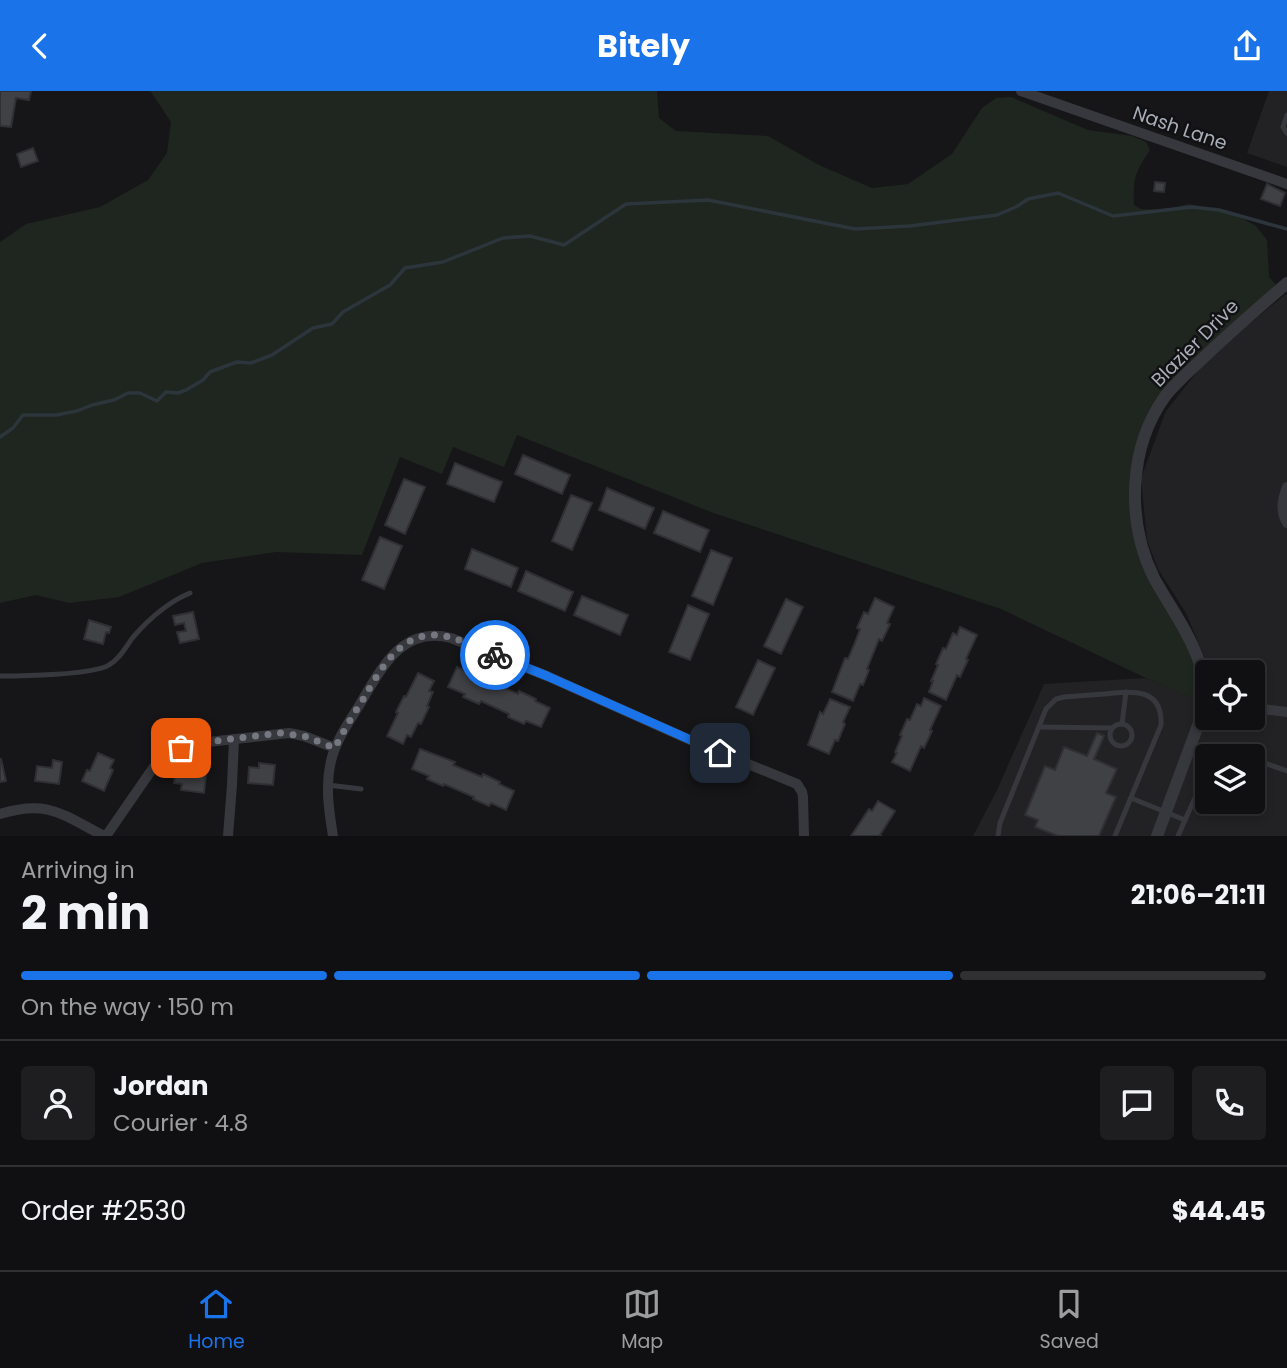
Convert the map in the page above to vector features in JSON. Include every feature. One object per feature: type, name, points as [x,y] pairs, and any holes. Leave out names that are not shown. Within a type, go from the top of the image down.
[{"type":"street","name":"Nash Lane","points":[[1021,91],[1287,184]]},
{"type":"street","name":"Blazier Drive","points":[[1199,660],[1154,577],[1139,531],[1135,499],[1138,459],[1146,433],[1165,397],[1175,385],[1287,283]]},
{"type":"street","points":[[1287,487],[1282,510],[1287,523]]},
{"type":"street","points":[[332,836],[328,785],[330,763],[335,748],[377,676],[393,655],[416,638],[428,635],[444,636],[547,676],[699,744],[797,784],[803,797],[804,836]]},
{"type":"street","points":[[1265,709],[1287,712]]},
{"type":"street","name":"Blazier Drive","points":[[1157,836],[1197,730]]},
{"type":"street","points":[[0,814],[19,809],[48,809],[105,836],[153,768],[190,744],[289,733],[335,748]]},
{"type":"street","points":[[228,836],[234,739]]},
{"type":"lane","points":[[1287,115],[1283,127],[1287,133]]},
{"type":"lane","points":[[0,676],[104,668],[115,661],[135,635],[168,604],[190,593]]},
{"type":"lane","points":[[1122,724],[1126,692]]},
{"type":"lane","points":[[998,836],[1000,823],[1046,709],[1056,699],[1136,692],[1148,695],[1154,700],[1160,708],[1161,725],[1115,836]]},
{"type":"lane","points":[[1039,727],[1112,728],[1122,724],[1129,727],[1132,734],[1125,746],[1117,746],[1111,742],[1109,735],[1112,728]]},
{"type":"lane","points":[[1265,763],[1287,771]]},
{"type":"lane","points":[[328,785],[361,789]]},
{"type":"lane","points":[[1131,798],[1185,820]]},
{"type":"lane","points":[[1178,836],[1195,798]]},
{"type":"shaded area","points":[[148,91],[657,91],[659,118],[676,131],[768,136],[819,165],[872,188],[908,184],[952,154],[982,108],[996,98],[1011,97],[1088,130],[1132,136],[1146,142],[1150,150],[1136,176],[1134,205],[1141,209],[1164,210],[1188,204],[1231,212],[1256,226],[1267,240],[1269,277],[1280,289],[1175,385],[1138,459],[1142,543],[1195,649],[1195,699],[1001,609],[711,512],[517,435],[504,467],[453,447],[442,474],[400,457],[362,555],[276,552],[202,563],[119,597],[69,603],[36,595],[0,603],[0,242],[26,224],[100,207],[148,180],[167,153],[171,122]]},
{"type":"shaded area","points":[[1269,91],[1287,91],[1287,167],[1247,153]]},
{"type":"shaded area","points":[[1287,293],[1287,836],[973,836],[997,790],[1044,684],[1146,678],[1195,699],[1195,730],[1265,730],[1265,660],[1206,660],[1186,613],[1158,569],[1147,540],[1141,478],[1166,411],[1209,357]]},
{"type":"building","points":[[0,91],[31,91],[29,100],[16,98],[11,127],[0,126]]},
{"type":"building","points":[[33,148],[38,161],[21,167],[17,154]]},
{"type":"building","points":[[1155,182],[1165,183],[1164,192],[1154,191]]},
{"type":"building","points":[[1267,184],[1285,193],[1280,206],[1261,199]]},
{"type":"building","points":[[523,455],[570,475],[562,494],[515,474]]},
{"type":"building","points":[[455,463],[502,482],[494,502],[447,484]]},
{"type":"building","points":[[404,479],[425,487],[405,534],[385,525]]},
{"type":"building","points":[[607,488],[654,508],[645,529],[599,510]]},
{"type":"building","points":[[571,495],[592,503],[572,550],[552,541]]},
{"type":"building","points":[[663,511],[709,530],[700,552],[654,533]]},
{"type":"building","points":[[380,537],[402,546],[384,589],[362,580]]},
{"type":"building","points":[[472,549],[518,568],[511,587],[465,569]]},
{"type":"building","points":[[711,550],[732,558],[713,605],[692,596]]},
{"type":"building","points":[[526,571],[573,592],[565,611],[518,591]]},
{"type":"building","points":[[582,596],[628,615],[620,635],[574,615]]},
{"type":"building","points":[[875,598],[894,607],[887,623],[890,624],[882,641],[879,639],[863,685],[860,684],[853,701],[832,692],[845,658],[848,659],[854,645],[864,612],[868,614]]},
{"type":"building","points":[[786,599],[803,607],[781,654],[764,646]]},
{"type":"building","points":[[688,605],[709,614],[690,660],[669,652]]},
{"type":"building","points":[[193,612],[199,639],[180,643],[177,632],[186,631],[184,623],[175,625],[173,616]]},
{"type":"building","points":[[89,620],[111,627],[109,633],[106,632],[103,644],[84,639]]},
{"type":"building","points":[[960,627],[977,635],[960,677],[957,675],[946,700],[929,692],[931,681],[943,648],[946,649],[953,633],[957,635]]},
{"type":"building","points":[[758,660],[775,668],[753,715],[736,707]]},
{"type":"building","points":[[457,667],[473,675],[475,672],[518,694],[519,691],[550,708],[541,727],[526,721],[524,724],[481,701],[479,704],[463,697],[465,694],[448,687]]},
{"type":"building","points":[[418,673],[434,681],[429,691],[433,692],[421,724],[418,723],[411,737],[407,735],[403,744],[387,736],[398,713],[396,712]]},
{"type":"building","points":[[924,698],[941,706],[924,748],[921,746],[910,771],[892,762],[907,719],[910,720],[917,704],[921,706]]},
{"type":"building","points":[[830,699],[850,707],[838,741],[835,740],[829,754],[808,745],[820,712],[823,714]]},
{"type":"building","points":[[1097,733],[1104,736],[1094,759],[1117,769],[1106,793],[1116,797],[1099,836],[1058,836],[1035,827],[1038,820],[1025,815],[1045,766],[1055,770],[1064,747],[1087,756]]},
{"type":"building","points":[[420,749],[455,762],[453,765],[482,777],[483,774],[514,791],[506,810],[491,803],[489,806],[473,799],[474,797],[444,784],[443,786],[412,769]]},
{"type":"building","points":[[98,753],[114,760],[110,768],[113,770],[104,791],[82,781]]},
{"type":"building","points":[[0,759],[6,781],[0,782]]},
{"type":"building","points":[[53,760],[62,762],[59,784],[35,781],[37,766],[52,768]]},
{"type":"building","points":[[259,763],[275,765],[273,785],[248,783],[249,767],[259,768]]},
{"type":"building","points":[[184,773],[206,775],[204,793],[181,790],[182,784],[174,783],[175,775],[184,776]]},
{"type":"building","points":[[878,801],[895,811],[880,835],[882,836],[851,836],[869,809],[872,811]]},
{"type":"waterway","points":[[0,437],[13,428],[23,415],[56,415],[77,411],[128,393],[140,393],[157,401],[166,392],[178,393],[186,390],[203,380],[210,372],[237,362],[251,363],[272,355],[313,328],[332,324],[343,312],[390,285],[405,268],[443,262],[503,238],[530,236],[564,245],[626,204],[708,200],[855,229],[910,226],[997,215],[1028,199],[1058,193],[1113,216],[1192,207],[1219,210],[1287,229]]},
{"type":"way so far","points":[[181,748],[190,744],[280,733],[304,736],[335,748],[384,666],[410,641],[437,635],[495,655]]},
{"type":"route","points":[[495,655],[720,753]]}]
